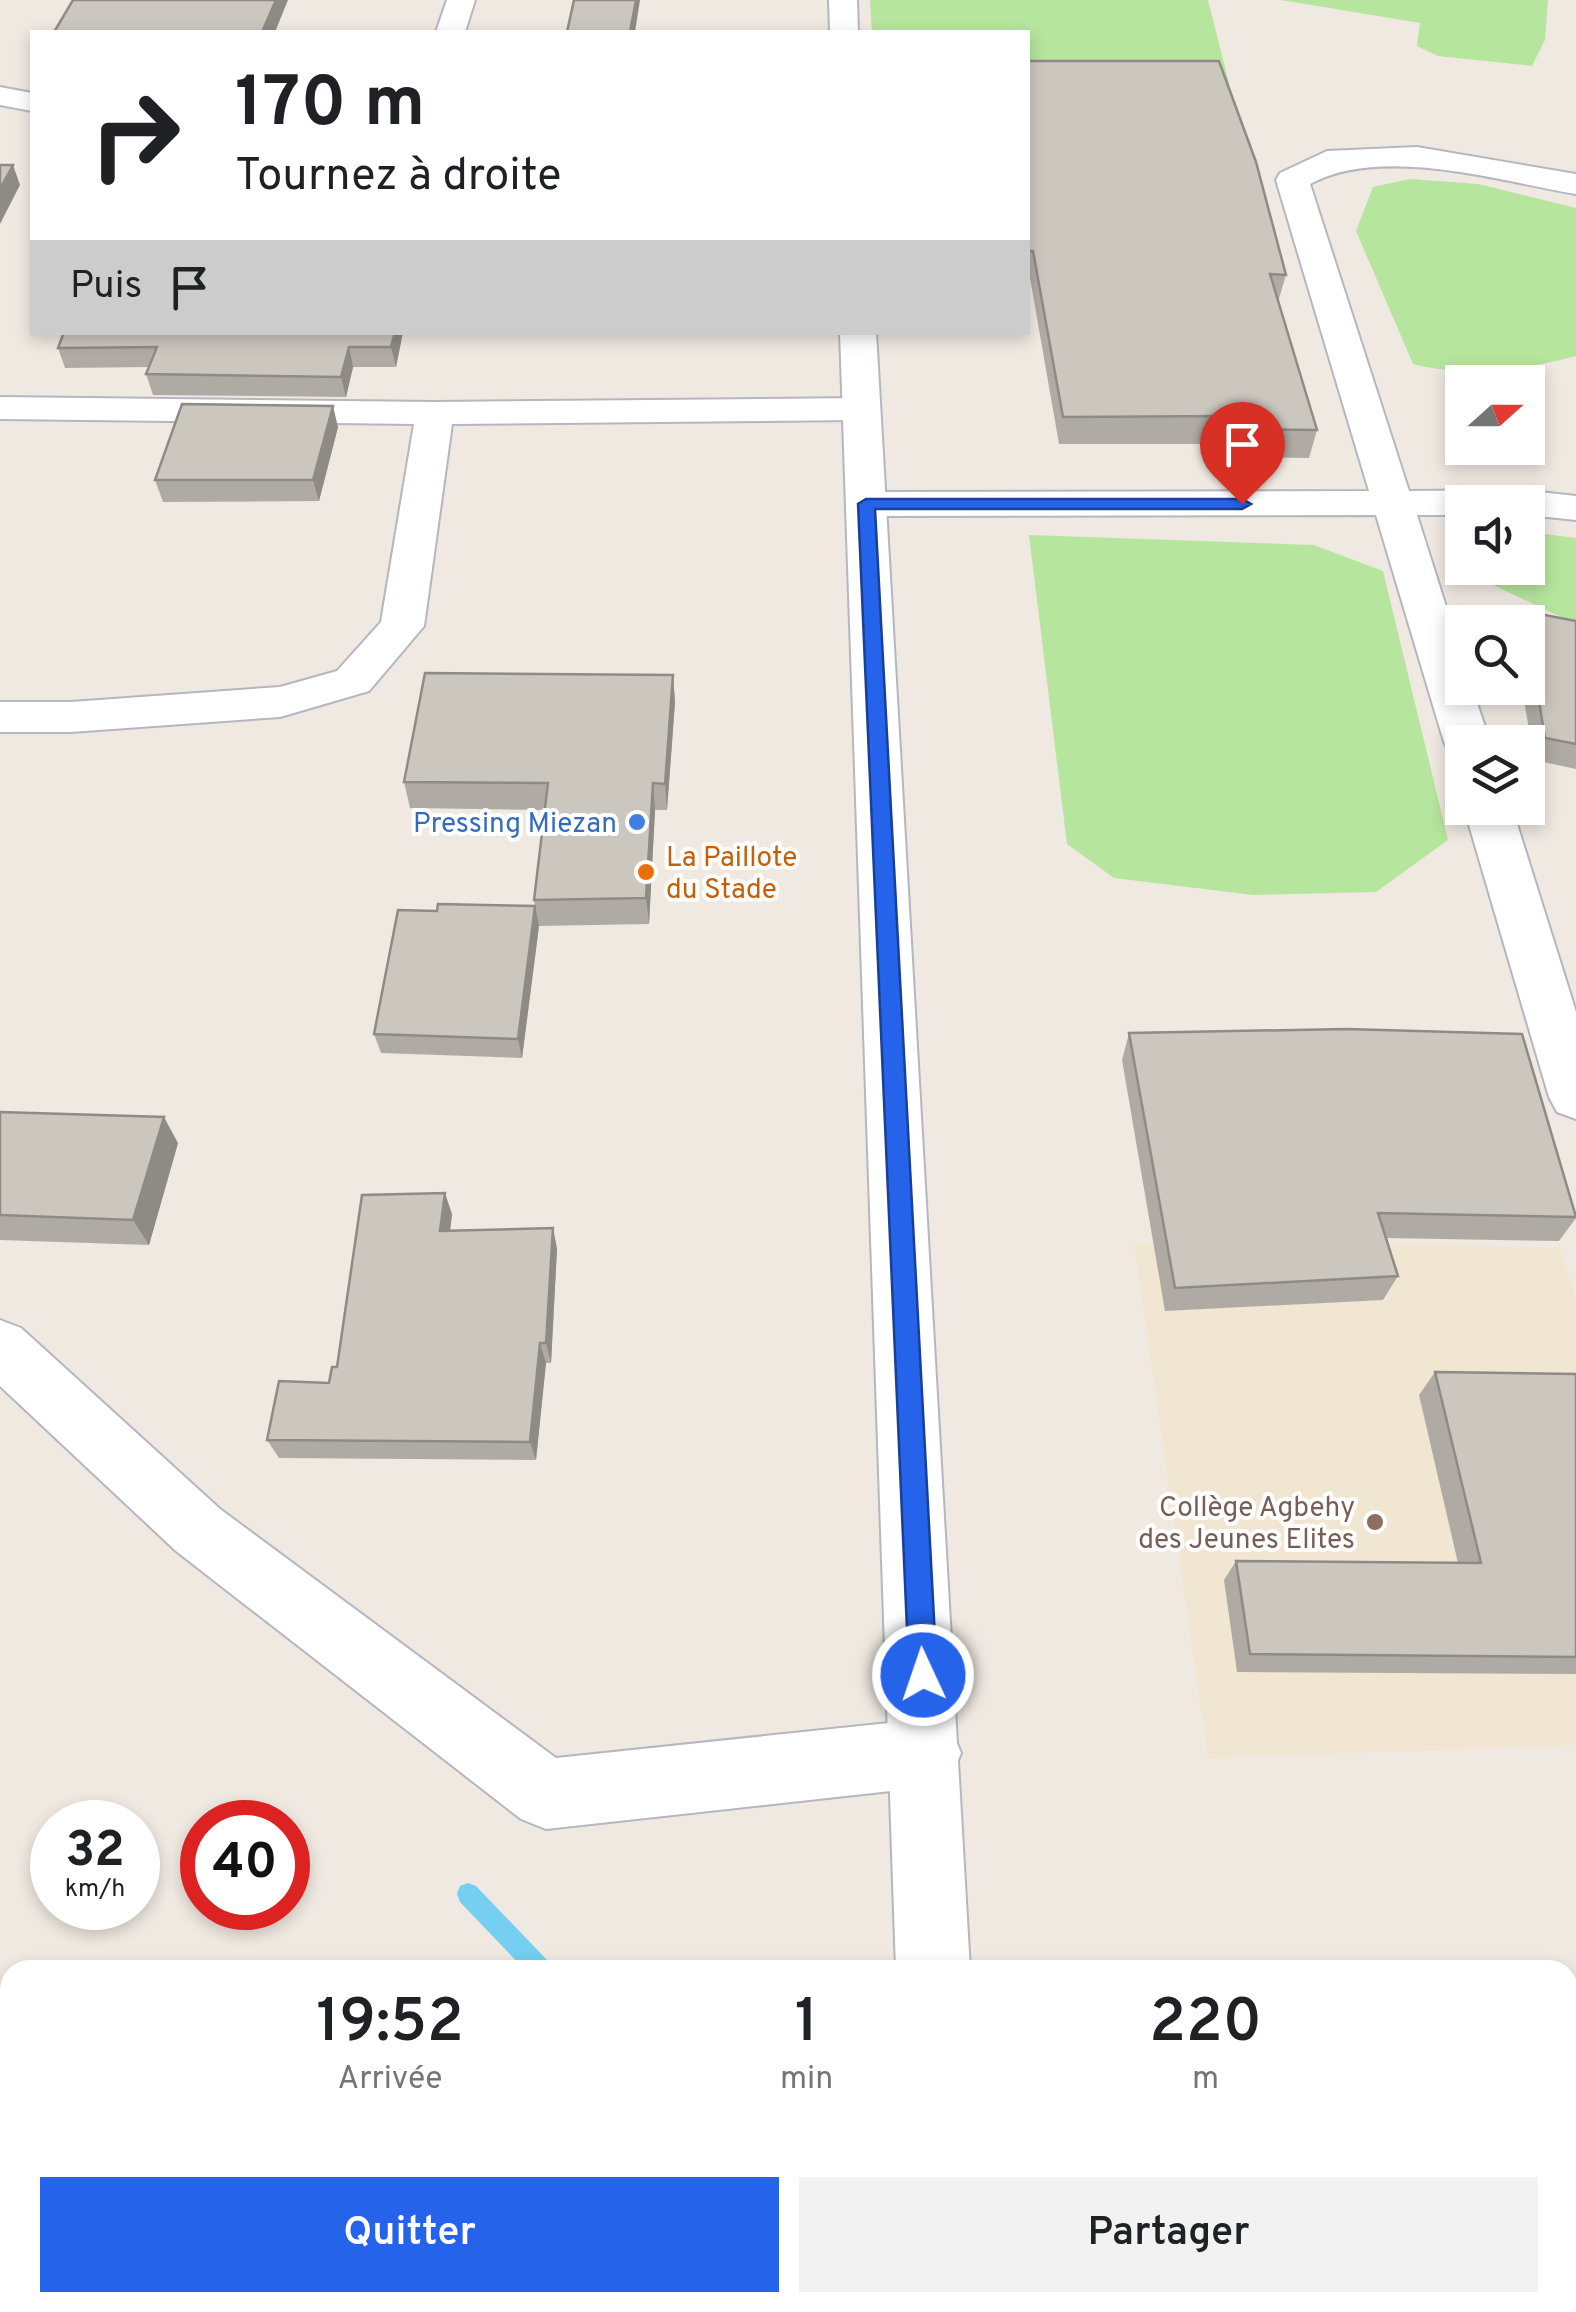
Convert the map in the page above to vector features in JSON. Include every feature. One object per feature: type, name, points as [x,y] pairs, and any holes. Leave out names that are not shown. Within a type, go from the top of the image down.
[{"type":"street","points":[[452,30],[461,0]]},
{"type":"street","points":[[843,0],[844,30]]},
{"type":"street","points":[[0,96],[30,102]]},
{"type":"street","points":[[1462,725],[1292,180],[1327,161],[1417,158],[1576,184]]},
{"type":"street","points":[[858,335],[934,1960]]},
{"type":"street","points":[[0,408],[435,413],[862,409]]},
{"type":"street","points":[[0,717],[71,717],[280,702],[353,681],[402,626],[435,413]]},
{"type":"street","points":[[866,504],[1445,503]]},
{"type":"street","points":[[1545,505],[1576,508]]},
{"type":"street","points":[[1493,825],[1573,1074]]},
{"type":"street","points":[[0,1347],[198,1530],[546,1794],[927,1753]]},
{"type":"shaded area","name":"Collège Agbehy des Jeunes Elites","points":[[1134,1243],[1560,1247],[1576,1298],[1576,1745],[1208,1758]]},
{"type":"green space","points":[[870,0],[1208,0],[1229,83],[1030,82],[1030,30],[872,30]]},
{"type":"green space","points":[[1281,0],[1548,0],[1545,40],[1532,66],[1438,56],[1417,46],[1420,23]]},
{"type":"green space","points":[[1410,179],[1478,184],[1576,208],[1576,356],[1536,365],[1445,365],[1445,370],[1413,364],[1356,231],[1373,187]]},
{"type":"green space","points":[[1545,534],[1576,538],[1576,624],[1545,609],[1545,605],[1536,605],[1493,585],[1545,585]]},
{"type":"green space","points":[[1029,535],[1314,545],[1383,571],[1448,840],[1376,892],[1253,895],[1114,878],[1067,844]]},
{"type":"building","points":[[73,0],[276,0],[263,30],[55,30]]},
{"type":"building","points":[[574,0],[636,0],[630,30],[567,30]]},
{"type":"building","points":[[1030,61],[1219,61],[1256,162],[1286,275],[1270,274],[1317,430],[1231,429],[1228,416],[1063,417],[1033,251]]},
{"type":"building","points":[[0,165],[13,165],[0,189]]},
{"type":"building","points":[[63,335],[394,335],[391,347],[349,347],[341,377],[146,374],[157,347],[58,348]]},
{"type":"building","points":[[182,404],[333,406],[313,480],[155,480]]},
{"type":"building","points":[[1545,615],[1576,621],[1576,744],[1545,738],[1540,705],[1545,705]]},
{"type":"building","points":[[425,673],[673,675],[665,784],[653,783],[646,898],[534,900],[548,783],[404,782]]},
{"type":"building","points":[[438,904],[535,906],[518,1039],[374,1034],[398,910],[437,911]]},
{"type":"building","points":[[1346,1029],[1522,1034],[1576,1217],[1378,1213],[1398,1276],[1175,1288],[1129,1033]]},
{"type":"building","points":[[0,1112],[164,1117],[133,1220],[0,1215]]},
{"type":"building","points":[[445,1193],[440,1231],[553,1228],[546,1343],[540,1343],[530,1442],[267,1440],[279,1381],[329,1383],[332,1367],[337,1367],[362,1195]]},
{"type":"building","points":[[1435,1372],[1576,1374],[1576,1657],[1250,1654],[1236,1561],[1481,1563]]},
{"type":"waterway","points":[[468,1894],[531,1960]]},
{"type":"place","name":"Pressing Miezan","points":[[637,822]]},
{"type":"place","name":"La Paillote du Stade","points":[[646,872]]},
{"type":"place","name":"Collège Agbehy des Jeunes Elites","points":[[1375,1522]]},
{"type":"route","points":[[923,1675],[866,504],[1242,504]]}]
